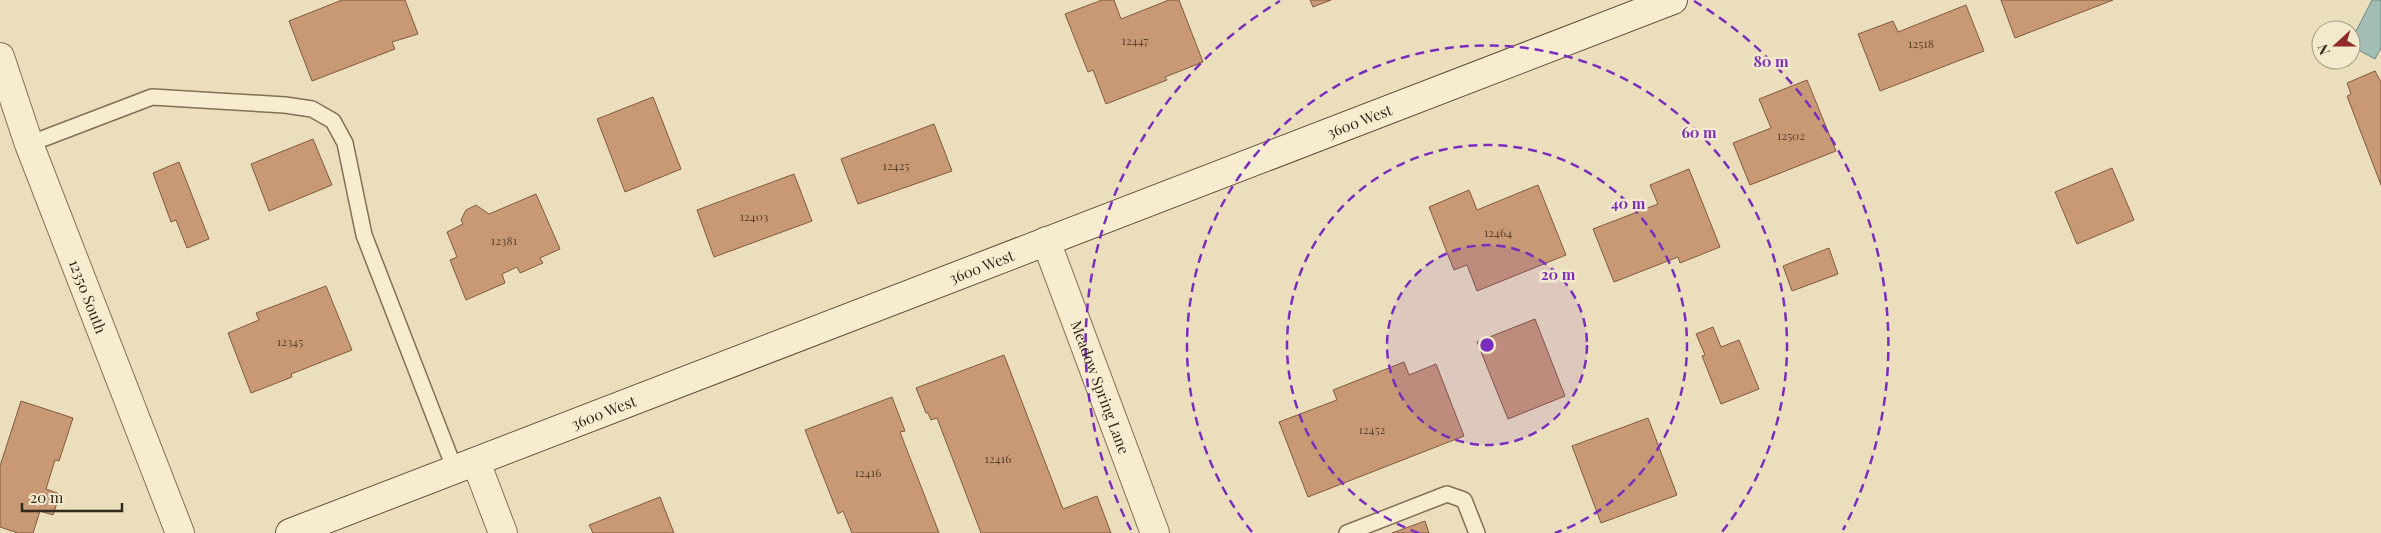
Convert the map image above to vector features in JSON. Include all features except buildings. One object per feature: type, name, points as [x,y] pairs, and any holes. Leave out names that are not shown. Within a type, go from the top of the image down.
[{"type":"main road","name":"3600 West","points":[[290,533],[1673,0]]},
{"type":"main road","name":"12350 South","points":[[0,57],[30,144],[180,533]]},
{"type":"main road","name":"Meadow Spring Lane","points":[[1046,241],[1155,533]]},
{"type":"main road","points":[[465,466],[503,533]]},
{"type":"lane","points":[[30,144],[152,97],[285,105],[312,109],[333,121],[345,143],[364,236],[465,466]]},
{"type":"lane","points":[[1347,533],[1447,494],[1464,500],[1477,533]]},
{"type":"water","points":[[2372,0],[2381,0],[2381,48],[2375,59],[2361,51],[2361,21]]}]
